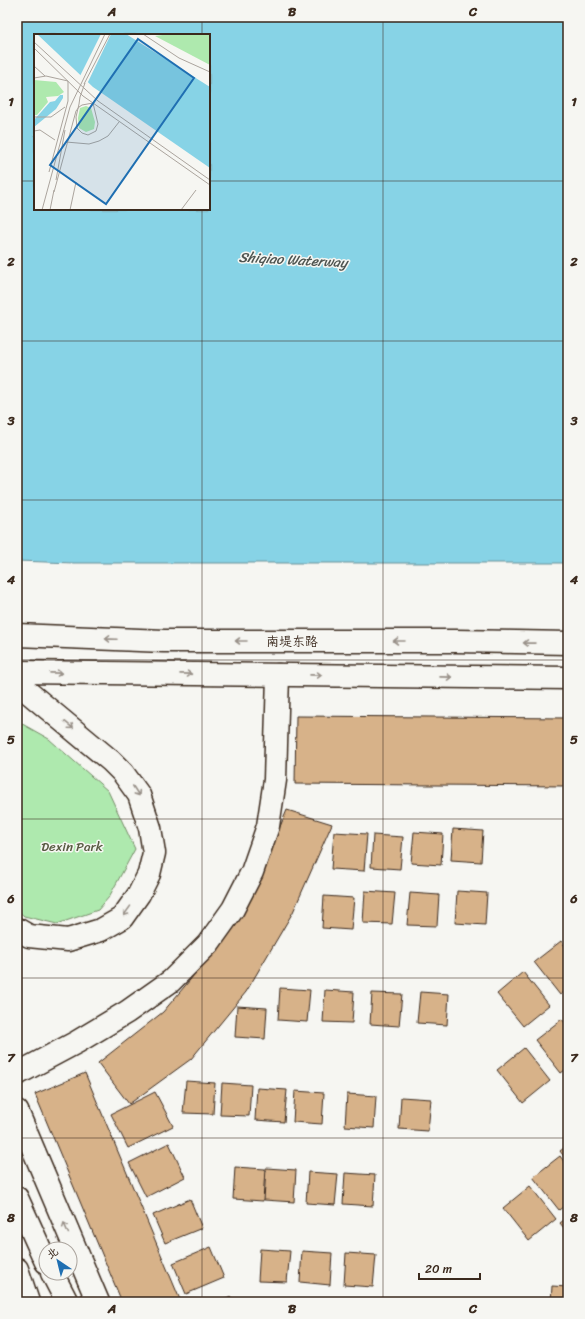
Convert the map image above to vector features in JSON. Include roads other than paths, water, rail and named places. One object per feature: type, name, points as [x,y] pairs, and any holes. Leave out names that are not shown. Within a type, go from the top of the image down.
[{"type":"street","name":"南堤东路","points":[[17,635],[164,641],[456,641],[568,644]]},
{"type":"street","points":[[17,672],[568,678]]},
{"type":"street","points":[[17,1074],[127,1012],[171,981],[208,944],[233,909],[252,872],[268,826],[275,780],[278,675]]},
{"type":"street","points":[[17,683],[111,761],[123,773],[139,795],[150,828],[154,853],[149,874],[139,894],[122,918],[101,930],[68,940],[29,936],[17,929]]},
{"type":"street","points":[[17,1111],[98,1302]]},
{"type":"street","points":[[17,1198],[38,1244]]},
{"type":"street","points":[[17,1269],[28,1302]]},
{"type":"street","points":[[56,1281],[67,1302]]},
{"type":"water","name":"Shiqiao Waterway","points":[[568,17],[568,563],[74,563],[17,561],[17,18]]},
{"type":"park label","name":"Dexin Park","points":[[72,846]]}]
